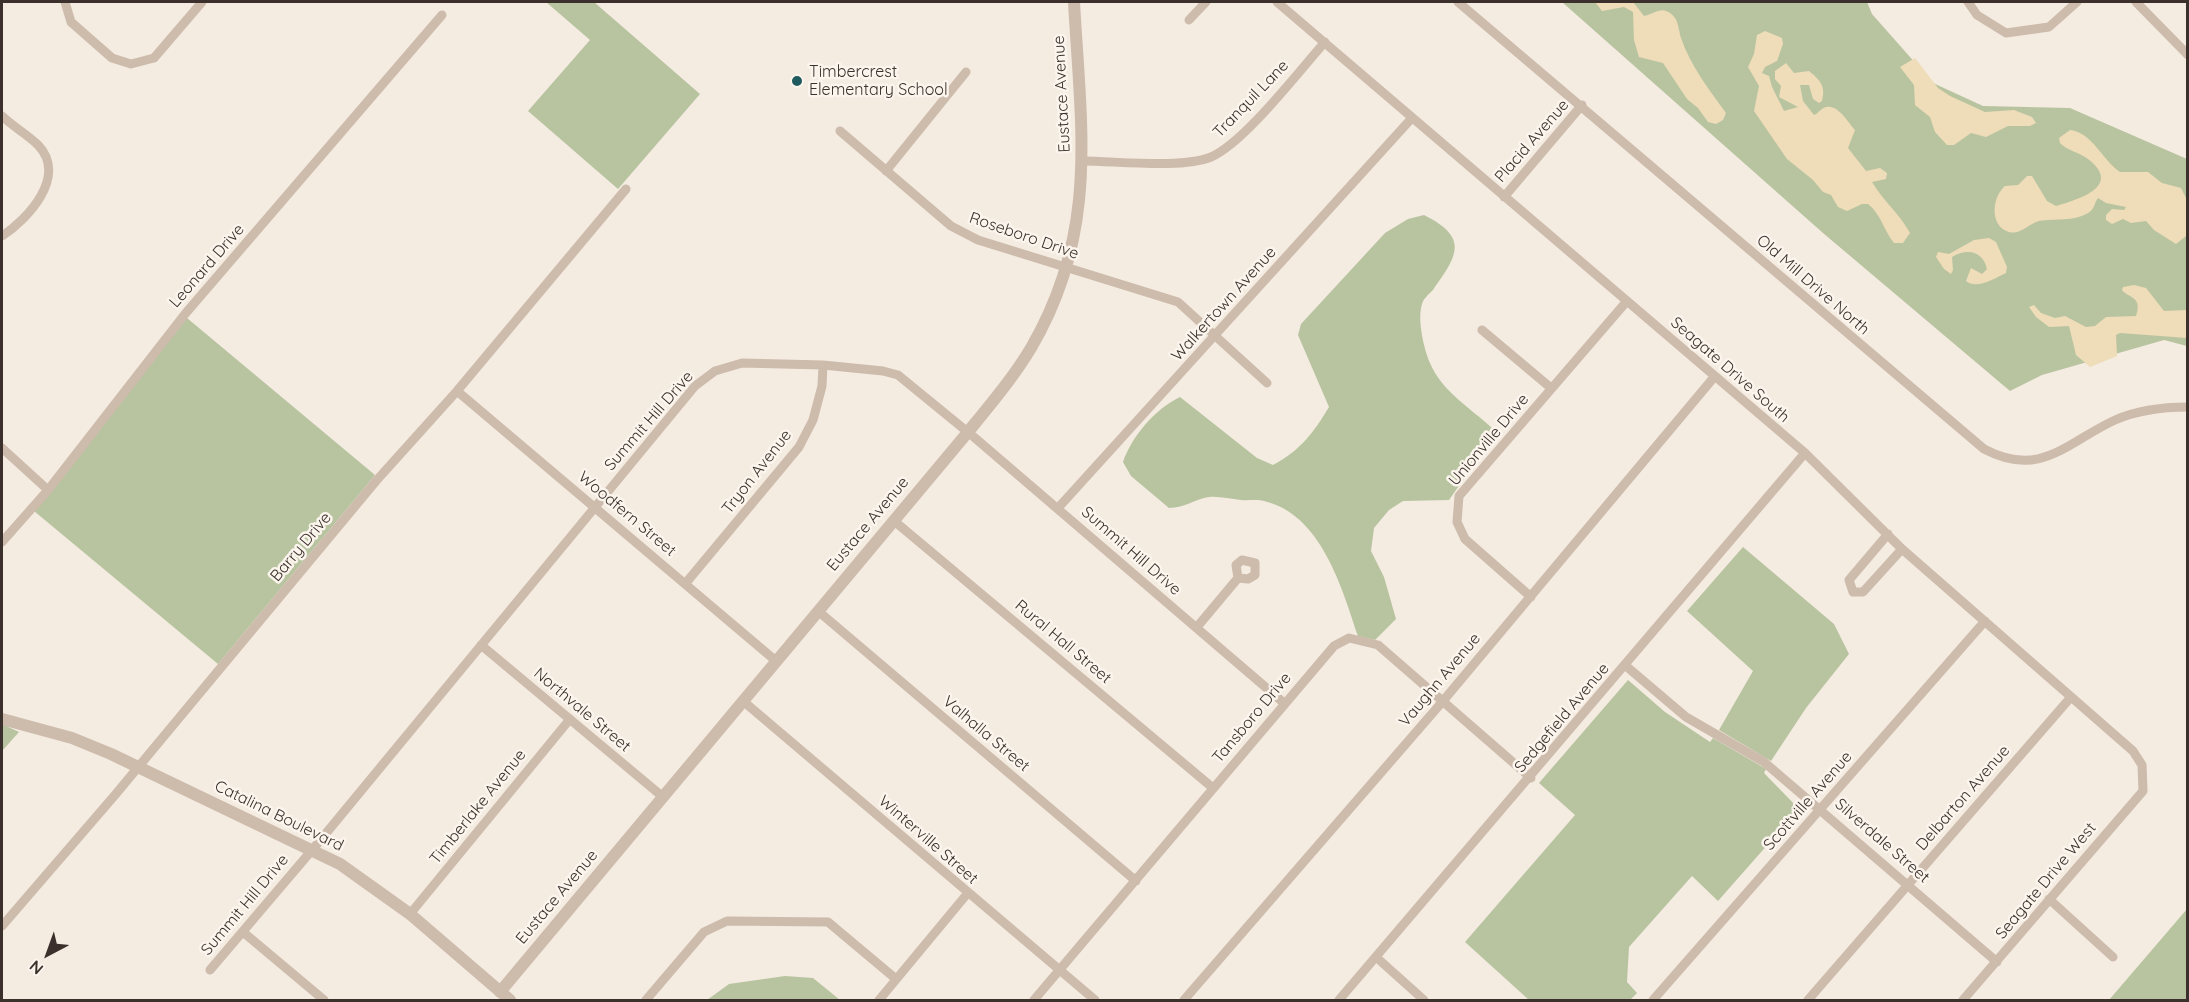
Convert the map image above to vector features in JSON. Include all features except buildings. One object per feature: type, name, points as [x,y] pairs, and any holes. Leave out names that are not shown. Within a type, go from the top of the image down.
[{"type":"street","points":[[65,2],[71,22],[112,58],[131,64],[154,58],[202,2]]},
{"type":"street","name":"Eustace Avenue","points":[[500,992],[968,432],[1003,389],[1031,348],[1067,267],[1078,219],[1083,161],[1074,2]]},
{"type":"street","points":[[1189,21],[1206,2]]},
{"type":"street","name":"Seagate Drive South","points":[[1277,2],[1805,453],[1902,549],[2133,751],[2142,765],[2144,777]]},
{"type":"street","name":"Old Mill Drive North","points":[[1458,2],[1582,105],[1976,445],[1992,453],[2021,460],[2040,459],[2062,452],[2117,419],[2156,409],[2187,407]]},
{"type":"street","points":[[1968,2],[1977,15],[2006,33],[2049,27],[2076,2]]},
{"type":"street","points":[[2136,2],[2187,55]]},
{"type":"street","name":"Leonard Drive","points":[[2,542],[48,490],[185,314],[442,15]]},
{"type":"street","name":"Tranquil Lane","points":[[1083,161],[1188,162],[1210,157],[1225,150],[1325,42]]},
{"type":"street","points":[[886,171],[966,72]]},
{"type":"street","name":"Placid Avenue","points":[[1504,196],[1582,105]]},
{"type":"street","points":[[2,116],[38,145],[46,156],[50,168],[43,194],[2,236]]},
{"type":"street","name":"Walkertown Avenue","points":[[1058,508],[1411,118]]},
{"type":"street","name":"Roseboro Drive","points":[[840,131],[951,226],[978,240],[1178,302],[1268,383]]},
{"type":"street","name":"Barry Drive","points":[[2,926],[376,481],[457,391],[626,189]]},
{"type":"street","name":"Unionville Drive","points":[[1531,597],[1466,539],[1457,522],[1459,496],[1627,302]]},
{"type":"street","points":[[1482,330],[1551,388]]},
{"type":"street","name":"Summit Hill Drive","points":[[210,970],[695,386],[715,371],[742,363],[823,365],[883,371],[898,375],[1058,508],[1284,703]]},
{"type":"street","name":"Tryon Avenue","points":[[685,584],[799,447],[813,420],[822,386],[823,365]]},
{"type":"street","name":"Vaughn Avenue","points":[[1184,1000],[1443,701],[1715,376]]},
{"type":"street","name":"Woodfern Street","points":[[457,391],[776,661]]},
{"type":"street","points":[[2,448],[48,490]]},
{"type":"street","name":"Sedgefield Avenue","points":[[1340,1000],[1805,453]]},
{"type":"street","name":"Rural Hall Street","points":[[893,520],[1213,788]]},
{"type":"street","points":[[1888,534],[1849,580],[1852,592],[1863,592],[1902,549]]},
{"type":"street","points":[[1197,627],[1238,578]]},
{"type":"street","name":"Valhalla Street","points":[[818,610],[1136,881]]},
{"type":"street","name":"Scottville Avenue","points":[[1653,1000],[1985,621]]},
{"type":"street","name":"Tansboro Drive","points":[[1034,1000],[1284,703],[1334,646],[1349,638],[1378,645],[1531,778]]},
{"type":"street","name":"Northvale Street","points":[[482,645],[663,797]]},
{"type":"street","name":"Silverdale Street","points":[[1626,666],[1686,717],[1764,762],[1822,809],[1997,962]]},
{"type":"street","name":"Delbarton Avenue","points":[[1808,1000],[2071,697]]},
{"type":"street","name":"Winterville Street","points":[[743,701],[1095,1000]]},
{"type":"street","name":"Catalina Boulevard","points":[[2,718],[72,738],[138,766],[340,864],[410,914],[510,1000]]},
{"type":"street","name":"Timberlake Avenue","points":[[410,914],[570,719]]},
{"type":"street","name":"Seagate Drive West","points":[[1963,1000],[2143,791],[2144,777]]},
{"type":"street","points":[[879,1000],[968,894]]},
{"type":"street","points":[[2049,899],[2114,957]]},
{"type":"street","points":[[646,1000],[704,932],[728,921],[828,922],[896,980]]},
{"type":"street","points":[[243,932],[324,1000]]},
{"type":"street","points":[[1376,957],[1424,1000]]},
{"type":"green space","points":[[546,2],[594,2],[700,94],[618,189],[528,111],[590,40]]},
{"type":"green space","points":[[1562,2],[1867,2],[1872,14],[1933,83],[1983,106],[2070,108],[2187,159],[2187,346],[2164,340],[2042,375],[2010,391],[1823,233]]},
{"type":"green space","points":[[1424,215],[1439,223],[1448,232],[1455,248],[1448,267],[1422,304],[1422,334],[1430,363],[1449,391],[1493,429],[1494,436],[1449,500],[1403,501],[1389,510],[1374,528],[1371,551],[1384,577],[1396,619],[1375,640],[1358,636],[1345,596],[1326,555],[1315,537],[1300,521],[1284,509],[1261,500],[1213,497],[1169,508],[1131,476],[1123,462],[1138,433],[1153,416],[1180,397],[1257,458],[1273,465],[1291,454],[1312,433],[1329,407],[1298,335],[1301,324],[1385,233],[1408,219]]},
{"type":"green space","points":[[187,318],[375,475],[218,664],[34,511]]},
{"type":"green space","points":[[1743,547],[1834,624],[1849,654],[1806,708],[1771,761],[1719,730],[1753,671],[1687,611]]},
{"type":"green space","points":[[1628,680],[1665,712],[1710,742],[1713,738],[1766,769],[1764,773],[1799,809],[1718,901],[1692,876],[1629,947],[1627,982],[1637,993],[1630,1000],[1529,1000],[1465,942],[1575,815],[1539,783]]},
{"type":"green space","points":[[2,724],[19,732],[2,751]]},
{"type":"green space","points":[[2187,909],[2187,1000],[2109,1000]]},
{"type":"green space","points":[[785,976],[813,978],[840,1000],[707,1000],[729,984]]},
{"type":"sand","points":[[1595,2],[1633,2],[1644,16],[1664,10],[1670,13],[1677,23],[1690,58],[1726,113],[1723,120],[1716,124],[1708,122],[1698,108],[1687,99],[1663,63],[1639,57],[1634,40],[1633,12],[1624,7],[1602,11]]},
{"type":"sand","points":[[1765,31],[1782,38],[1783,44],[1777,61],[1765,67],[1762,73],[1769,76],[1784,111],[1798,107],[1779,97],[1781,86],[1775,79],[1775,71],[1786,63],[1794,73],[1809,71],[1821,84],[1823,96],[1819,103],[1813,99],[1809,85],[1800,85],[1803,101],[1814,115],[1826,107],[1839,111],[1855,130],[1848,148],[1866,171],[1880,168],[1887,173],[1886,179],[1872,182],[1910,233],[1903,243],[1894,243],[1868,204],[1862,204],[1847,211],[1838,207],[1831,195],[1823,192],[1813,180],[1787,159],[1754,111],[1759,86],[1748,67],[1754,54],[1757,35]]},
{"type":"sand","points":[[1915,58],[1938,88],[1950,96],[1985,112],[2014,110],[2032,117],[2036,123],[2030,126],[2008,126],[1986,137],[1971,133],[1954,145],[1947,145],[1935,132],[1930,117],[1915,105],[1914,85],[1900,67]]},
{"type":"sand","points":[[2070,130],[2078,132],[2091,141],[2120,172],[2148,172],[2162,183],[2181,188],[2186,198],[2186,236],[2176,244],[2154,230],[2146,221],[2131,223],[2123,219],[2112,224],[2106,220],[2106,215],[2112,209],[2124,210],[2126,207],[2106,203],[2098,198],[2092,210],[2082,216],[2039,221],[2013,233],[2003,229],[1996,218],[1995,204],[2005,186],[2018,185],[2027,176],[2032,176],[2047,201],[2056,206],[2084,196],[2099,185],[2101,177],[2098,169],[2088,159],[2060,143],[2059,138]]},
{"type":"sand","points":[[1989,238],[1996,242],[2007,267],[2006,273],[1981,284],[1966,281],[1971,268],[1982,274],[1987,269],[1978,255],[1969,252],[1952,257],[1951,274],[1944,269],[1936,257],[1938,252],[1949,254],[1974,240]]},
{"type":"sand","points":[[2134,285],[2146,288],[2164,311],[2187,310],[2187,338],[2120,333],[2116,335],[2117,356],[2090,367],[2076,355],[2069,326],[2049,327],[2036,317],[2029,307],[2034,305],[2041,313],[2055,318],[2065,316],[2086,327],[2095,326],[2106,317],[2136,316],[2138,305],[2136,301],[2122,290],[2123,287]]},
{"type":"place","name":"Timbercrest Elementary School","points":[[797,81]]}]
